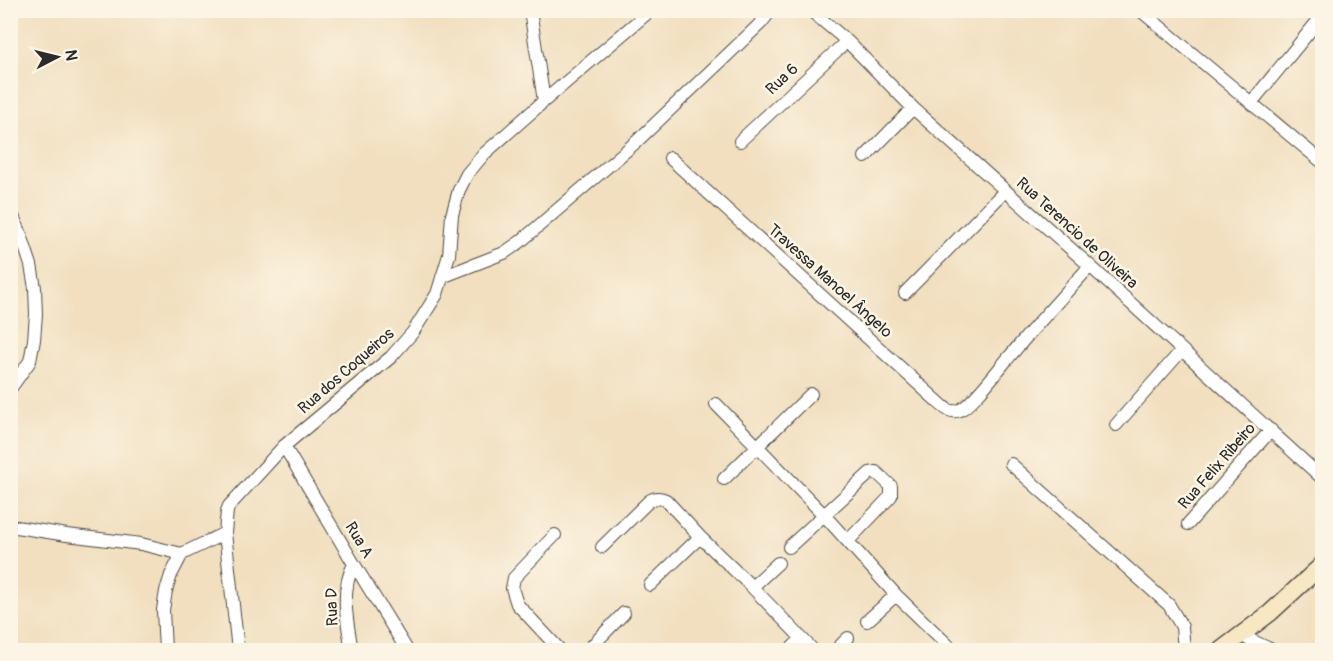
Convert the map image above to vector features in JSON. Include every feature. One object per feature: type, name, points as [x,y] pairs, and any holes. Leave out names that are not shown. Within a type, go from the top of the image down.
[{"type":"street","points":[[530,10],[544,101]]},
{"type":"street","name":"Rua dos Coqueiros","points":[[238,651],[225,532],[229,506],[284,446],[391,357],[413,332],[437,294],[449,255],[452,215],[459,190],[467,174],[484,154],[651,10]]},
{"type":"street","points":[[442,277],[484,262],[504,253],[520,242],[635,142],[753,30],[771,10]]},
{"type":"street","name":"Rua Terencio de Oliveira","points":[[810,10],[846,41],[913,108],[1323,478]]},
{"type":"street","points":[[1140,10],[1323,162]]},
{"type":"street","points":[[1251,103],[1323,16]]},
{"type":"street","name":"Rua 6","points":[[740,141],[846,41]]},
{"type":"street","points":[[865,157],[913,108]]},
{"type":"street","name":"Travessa Manoel Ângelo","points":[[670,158],[948,410],[963,409],[972,400],[1090,266]]},
{"type":"street","points":[[905,293],[1005,191]]},
{"type":"street","points":[[10,210],[32,265],[35,288],[33,352],[27,366],[13,382]]},
{"type":"street","points":[[1116,425],[1182,350]]},
{"type":"street","points":[[724,479],[811,394]]},
{"type":"street","points":[[716,404],[953,651]]},
{"type":"street","name":"Rua Felix Ribeiro","points":[[1188,525],[1271,430]]},
{"type":"street","name":"Rua A","points":[[284,446],[407,651]]},
{"type":"street","points":[[1011,464],[1169,605],[1182,627],[1184,651]]},
{"type":"street","points":[[789,547],[870,473],[878,472],[891,486],[891,496],[848,541]]},
{"type":"street","points":[[603,547],[649,501],[662,498],[813,651]]},
{"type":"street","points":[[10,526],[141,544],[182,554]]},
{"type":"street","points":[[165,651],[163,610],[171,575],[182,554],[225,532]]},
{"type":"street","points":[[555,535],[514,578],[512,588],[517,604],[560,651]]},
{"type":"street","points":[[650,585],[700,537]]},
{"type":"street","points":[[752,587],[778,563]]},
{"type":"street","name":"Rua D","points":[[352,651],[346,600],[349,573],[354,564]]},
{"type":"street","points":[[1221,651],[1270,613],[1323,565]]},
{"type":"street","points":[[867,621],[896,594]]},
{"type":"street","points":[[588,651],[624,614]]},
{"type":"street","points":[[1242,636],[1272,651]]},
{"type":"street","points":[[836,651],[848,638]]},
{"type":"street","points":[[790,651],[801,639]]}]
